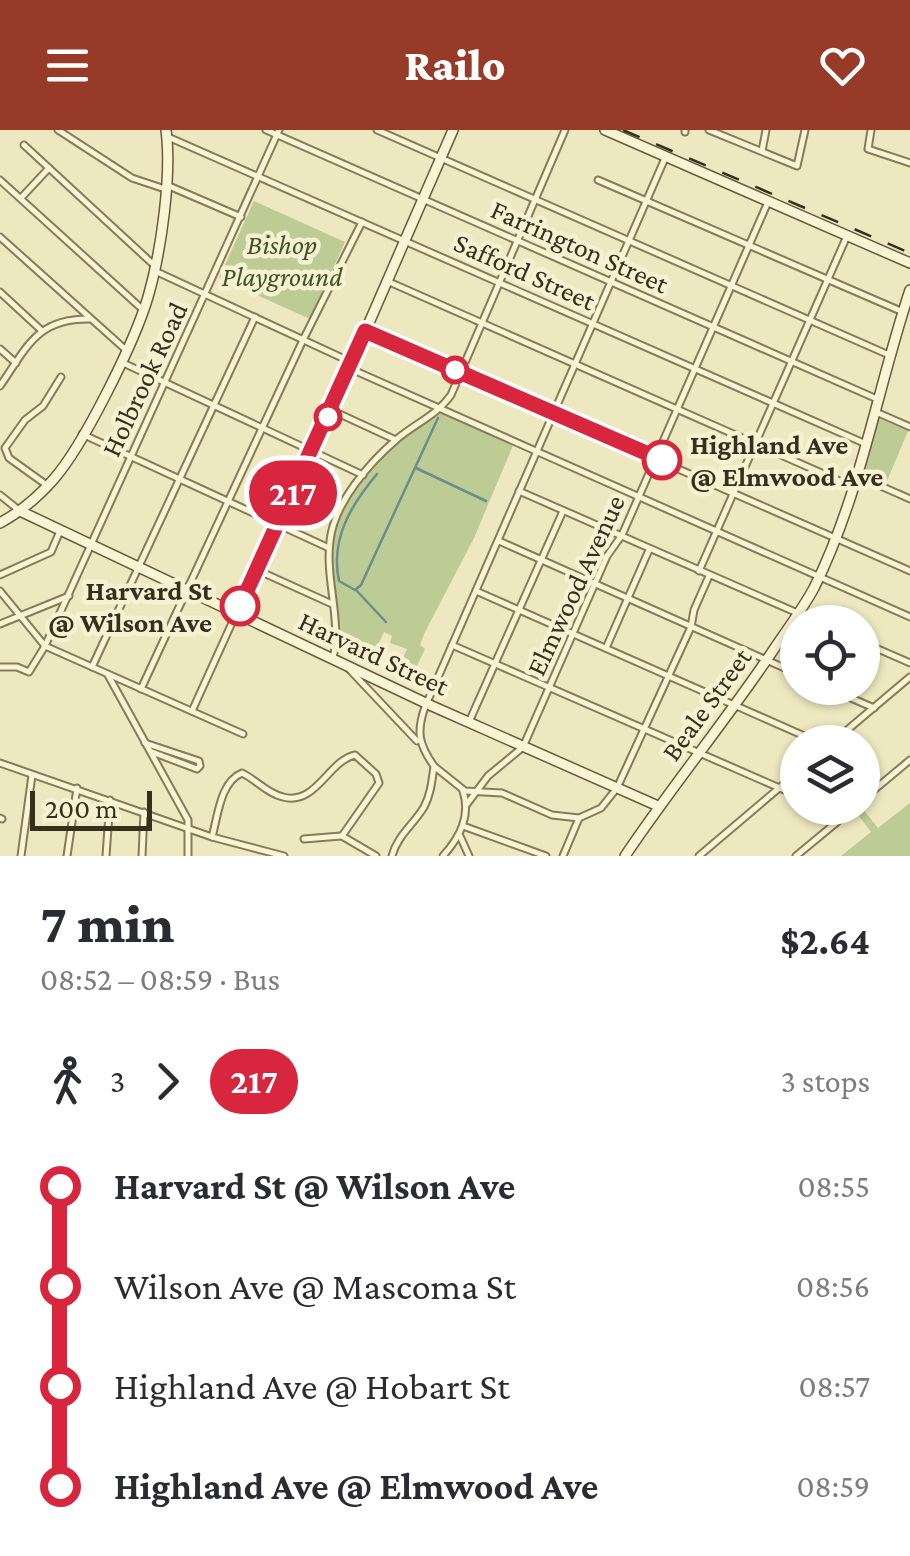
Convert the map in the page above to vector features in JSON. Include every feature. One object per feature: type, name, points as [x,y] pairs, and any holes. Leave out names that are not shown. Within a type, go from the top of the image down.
[{"type":"main road","points":[[236,613],[331,410],[453,130]]},
{"type":"main road","points":[[604,130],[910,263]]},
{"type":"main road","points":[[0,522],[48,486],[82,434],[144,310],[155,268],[166,187],[166,133]]},
{"type":"main road","name":"Beale Street","points":[[803,605],[820,576],[854,488],[910,290]]},
{"type":"main road","name":"Harvard Street","points":[[20,510],[427,703],[658,806]]},
{"type":"main road","name":"Beale Street","points":[[625,856],[780,640]]},
{"type":"street","points":[[58,130],[132,178],[166,187],[240,217]]},
{"type":"street","name":"Farrington Street","points":[[266,130],[878,399]]},
{"type":"street","points":[[376,130],[889,356]]},
{"type":"street","points":[[333,658],[329,548],[338,514],[363,475],[396,440],[440,410],[461,373],[565,130]]},
{"type":"street","points":[[710,130],[797,166],[805,130]]},
{"type":"street","points":[[762,151],[766,130]]},
{"type":"street","points":[[871,130],[868,149],[910,163]]},
{"type":"street","name":"Holbrook Road","points":[[45,646],[278,132]]},
{"type":"street","name":"Safford Street","points":[[166,133],[866,444]]},
{"type":"street","points":[[24,145],[155,268],[440,410],[910,618]]},
{"type":"street","points":[[420,743],[421,718],[427,703],[666,156]]},
{"type":"street","points":[[20,198],[49,168]]},
{"type":"street","points":[[0,180],[144,310]]},
{"type":"street","points":[[598,180],[903,312]]},
{"type":"street","name":"Elmwood Avenue","points":[[467,804],[491,773],[523,746],[608,556],[622,535],[768,202]]},
{"type":"street","points":[[141,689],[362,222]]},
{"type":"street","points":[[699,571],[847,236]]},
{"type":"street","points":[[0,237],[126,350]]},
{"type":"street","points":[[386,281],[854,488]]},
{"type":"street","points":[[0,292],[41,330]]},
{"type":"street","points":[[92,667],[254,317]]},
{"type":"street","points":[[0,386],[41,330],[65,319],[90,319]]},
{"type":"street","points":[[365,331],[910,571]]},
{"type":"street","points":[[0,349],[16,363]]},
{"type":"street","points":[[121,361],[363,475]]},
{"type":"street","points":[[48,486],[10,458],[5,448],[25,420],[43,406],[61,377]]},
{"type":"street","points":[[331,410],[396,440]]},
{"type":"street","points":[[875,412],[910,427]]},
{"type":"street","points":[[82,434],[329,548]]},
{"type":"street","points":[[857,476],[910,499]]},
{"type":"street","points":[[519,492],[780,606]]},
{"type":"street","points":[[0,495],[20,510]]},
{"type":"street","points":[[469,722],[563,511]]},
{"type":"street","points":[[0,576],[50,552],[60,531]]},
{"type":"street","points":[[498,540],[780,666]]},
{"type":"street","points":[[606,648],[649,550]]},
{"type":"street","points":[[257,569],[332,604]]},
{"type":"street","points":[[344,663],[420,743],[434,766],[462,789],[502,793],[552,815],[578,818],[601,808],[617,788],[692,627],[709,576]]},
{"type":"street","points":[[476,591],[780,725]]},
{"type":"street","points":[[0,592],[45,646],[244,734]]},
{"type":"street","points":[[0,624],[69,596]]},
{"type":"street","points":[[192,711],[236,613]]},
{"type":"street","points":[[452,645],[779,788],[699,856]]},
{"type":"street","points":[[0,667],[18,667],[29,672],[45,646]]},
{"type":"street","points":[[880,650],[910,662]]},
{"type":"street","points":[[108,674],[184,812],[189,828],[188,856]]},
{"type":"street","points":[[854,725],[910,677]]},
{"type":"street","points":[[867,705],[874,708]]},
{"type":"street","points":[[145,743],[198,761],[200,766],[196,769],[150,751]]},
{"type":"street","points":[[212,837],[232,778],[242,773],[276,795],[296,798],[312,790],[347,757],[357,756],[376,774],[378,785],[342,836]]},
{"type":"street","points":[[880,785],[910,760]]},
{"type":"street","points":[[0,763],[212,837],[284,856]]},
{"type":"street","points":[[392,856],[398,840],[425,805],[434,766]]},
{"type":"street","points":[[21,856],[32,776]]},
{"type":"street","points":[[67,856],[77,788]]},
{"type":"street","name":"Elmwood Avenue","points":[[443,856],[463,826],[467,804],[462,789]]},
{"type":"street","points":[[106,856],[110,800]]},
{"type":"street","points":[[142,856],[144,812]]},
{"type":"street","points":[[563,856],[578,818]]},
{"type":"street","points":[[796,856],[833,825]]},
{"type":"street","points":[[463,826],[546,856]]},
{"type":"street","points":[[460,834],[469,856]]},
{"type":"street","points":[[304,839],[342,836],[376,856]]},
{"type":"green space","name":"Bishop Playground","points":[[254,201],[345,242],[310,319],[219,278]]},
{"type":"green space","points":[[445,412],[514,443],[474,538],[425,632],[420,645],[425,649],[415,670],[400,664],[407,649],[390,643],[392,636],[384,632],[377,647],[350,637],[348,641],[337,638],[332,575],[334,537],[349,502],[377,464],[411,431]]},
{"type":"green space","points":[[878,418],[908,431],[886,483],[862,472]]},
{"type":"green space","points":[[910,803],[910,856],[841,856],[871,832],[866,825],[878,828]]},
{"type":"waterway","points":[[377,474],[351,510],[337,551],[339,581],[355,590],[361,585],[438,418]]},
{"type":"waterway","points":[[416,468],[486,501]]},
{"type":"waterway","points":[[356,590],[386,622]]},
{"type":"railway","points":[[623,130],[910,253]]},
{"type":"bus line","name":"217","points":[[240,606],[365,331],[662,460]]},
{"type":"place","name":"Highland Ave @ Elmwood Ave","points":[[662,460]]},
{"type":"place","name":"Harvard St @ Wilson Ave","points":[[240,606]]}]
